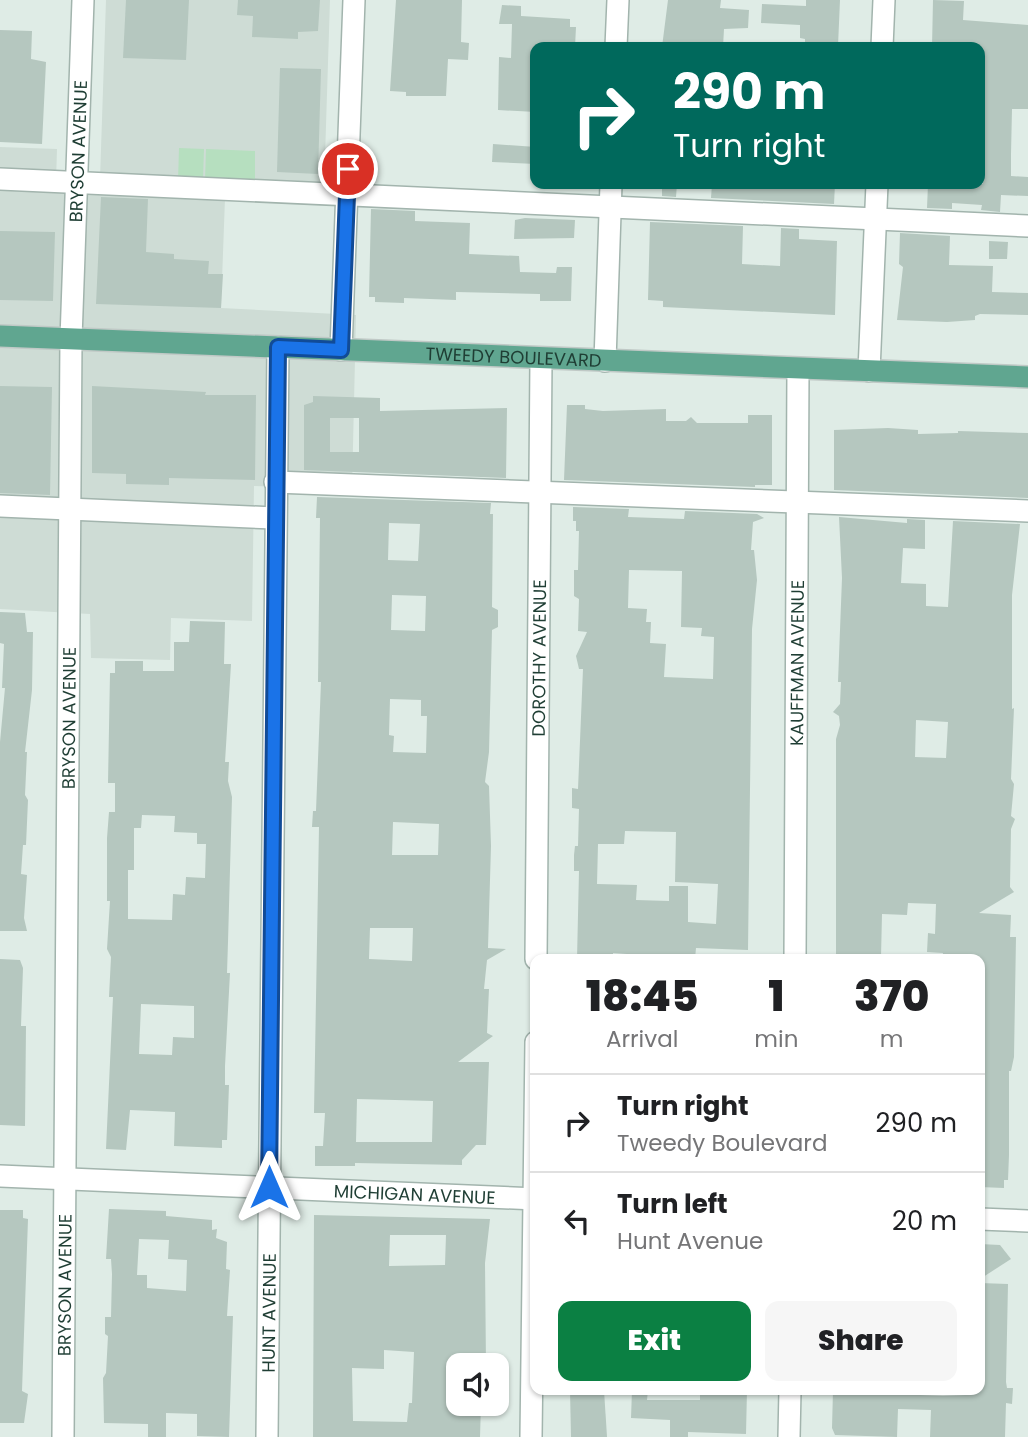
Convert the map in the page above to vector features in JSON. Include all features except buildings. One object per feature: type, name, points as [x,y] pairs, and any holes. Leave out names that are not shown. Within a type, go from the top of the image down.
[{"type":"main road","name":"TWEEDY BOULEVARD","points":[[0,336],[1028,377]]},
{"type":"street","name":"BRYSON AVENUE","points":[[64,1437],[71,339],[83,0]]},
{"type":"street","points":[[341,350],[354,0]]},
{"type":"street","points":[[616,42],[618,0]]},
{"type":"street","points":[[882,42],[884,0]]},
{"type":"street","points":[[0,179],[347,195],[450,195],[610,207],[1028,226]]},
{"type":"street","points":[[605,361],[611,189]]},
{"type":"street","points":[[869,371],[877,189]]},
{"type":"street","name":"HUNT AVENUE","points":[[267,1437],[274,517],[278,347]]},
{"type":"street","name":"DOROTHY AVENUE","points":[[536,954],[541,359]]},
{"type":"street","name":"KAUFFMAN AVENUE","points":[[795,954],[798,369]]},
{"type":"street","points":[[275,482],[1028,511]]},
{"type":"street","points":[[0,506],[274,517]]},
{"type":"street","name":"MICHIGAN AVENUE","points":[[0,1176],[530,1199]]},
{"type":"street","points":[[985,1219],[1028,1221]]},
{"type":"street","points":[[531,1437],[532,1395]]},
{"type":"street","points":[[789,1437],[790,1395]]},
{"type":"shaded area","points":[[106,0],[330,0],[324,188],[100,179]]},
{"type":"shaded area","points":[[0,147],[57,149],[56,182],[225,198],[221,308],[356,315],[352,489],[254,486],[252,621],[171,618],[170,660],[91,658],[90,614],[0,609]]},
{"type":"green space","points":[[179,148],[204,149],[203,180],[178,180]]},
{"type":"green space","points":[[206,149],[255,151],[255,181],[205,180]]},
{"type":"route","points":[[269,1187],[273,545],[278,347],[341,350],[348,169]]}]
